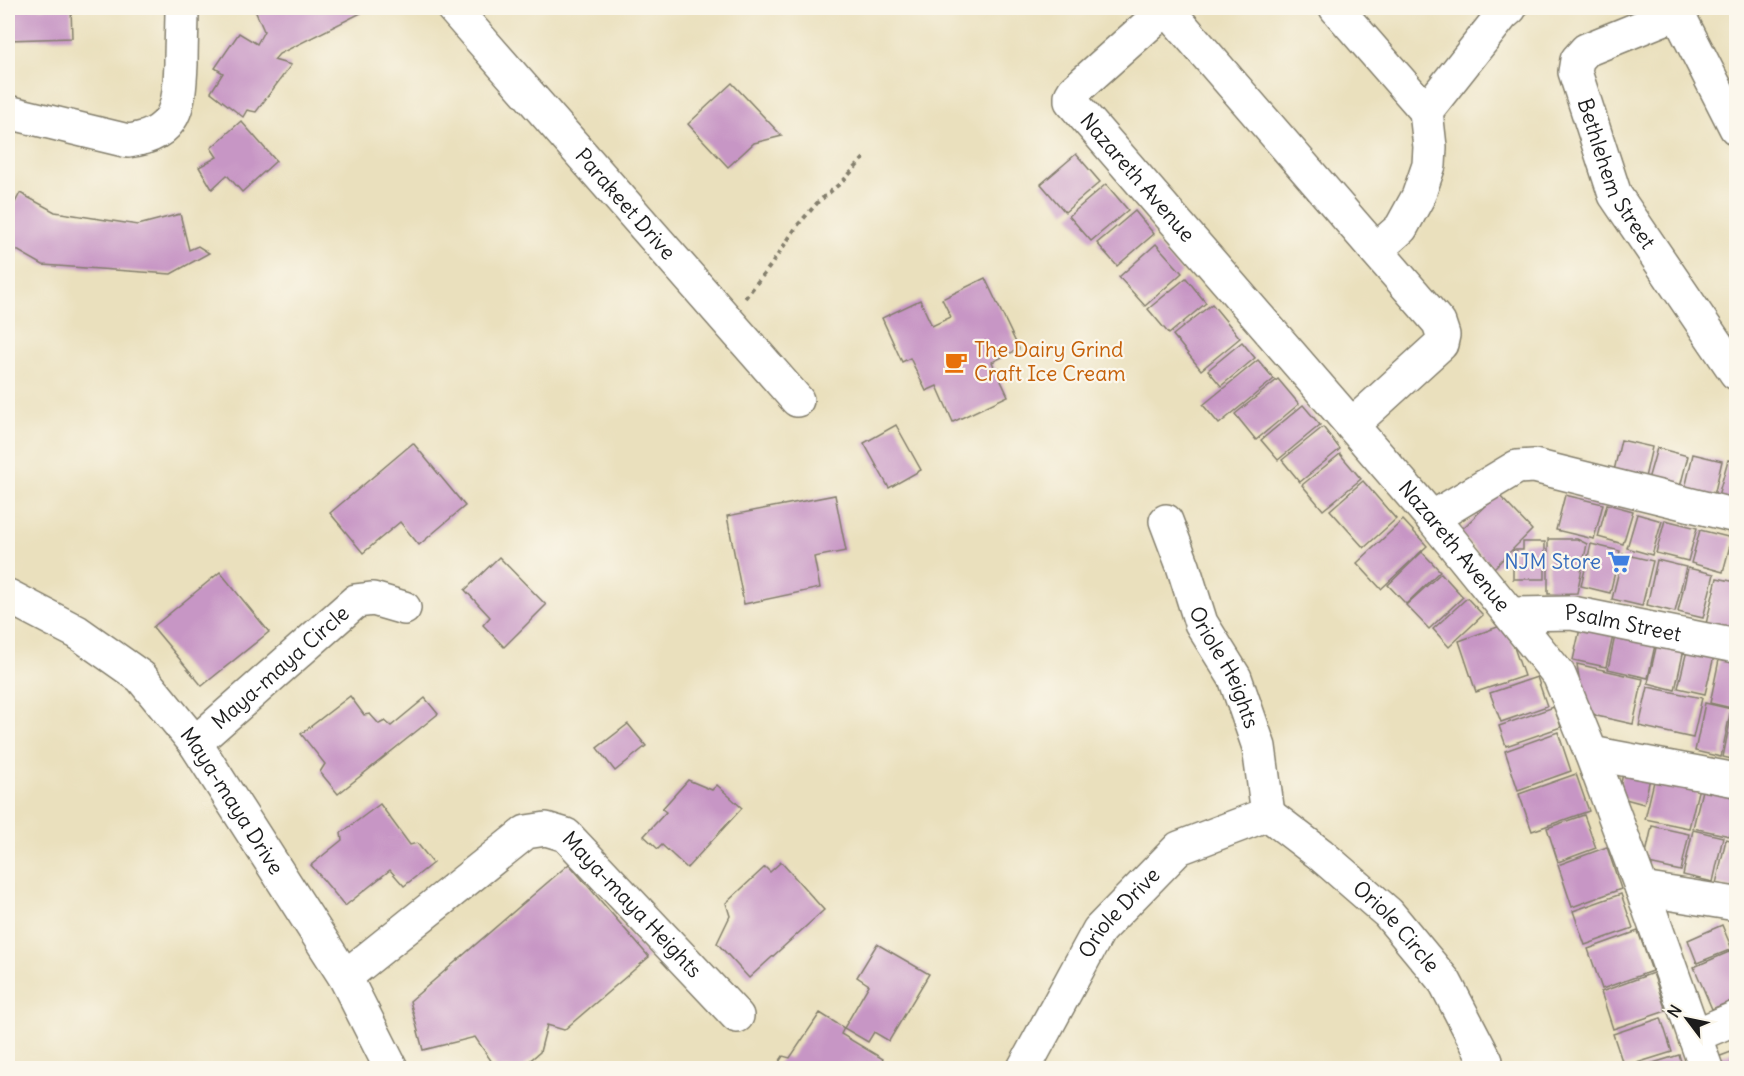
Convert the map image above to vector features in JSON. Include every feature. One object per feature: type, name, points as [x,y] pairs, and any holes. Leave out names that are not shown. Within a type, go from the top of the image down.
[{"type":"street","points":[[8,112],[128,141],[153,135],[168,124],[177,108],[180,87],[182,8]]},
{"type":"street","name":"Parakeet Drive","points":[[453,8],[797,400]]},
{"type":"street","points":[[1166,8],[1439,323],[1443,335],[1441,344],[1352,425]]},
{"type":"street","name":"Nazareth Avenue","points":[[1166,8],[1074,91],[1071,101],[1432,518],[1559,675],[1642,889],[1706,1068]]},
{"type":"street","points":[[1336,8],[1426,111],[1430,147],[1429,165],[1418,197],[1401,228],[1376,250]]},
{"type":"street","points":[[1426,111],[1503,10]]},
{"type":"street","points":[[1676,10],[1737,128]]},
{"type":"street","name":"Bethlehem Street","points":[[1676,10],[1586,50],[1577,60],[1575,72],[1615,195],[1737,373]]},
{"type":"street","points":[[1432,518],[1517,467],[1534,466],[1737,516]]},
{"type":"street","name":"Oriole Heights","points":[[1166,521],[1201,623],[1235,678],[1256,737],[1268,814]]},
{"type":"street","name":"Maya-maya Drive","points":[[8,596],[76,632],[141,677],[195,743],[345,977],[391,1068]]},
{"type":"street","name":"Maya-maya Circle","points":[[195,743],[356,601],[373,599],[404,608]]},
{"type":"street","name":"Psalm Street","points":[[1510,614],[1572,613],[1737,646]]},
{"type":"street","points":[[1591,753],[1737,780]]},
{"type":"street","name":"Oriole Drive","points":[[1024,1068],[1100,930],[1179,848],[1268,814]]},
{"type":"street","name":"Oriole Circle","points":[[1268,814],[1320,854],[1388,913],[1444,982],[1486,1061],[1486,1068]]},
{"type":"street","name":"Maya-maya Heights","points":[[345,977],[526,832],[546,829],[566,835],[737,1016]]},
{"type":"street","points":[[1642,889],[1737,904]]},
{"type":"street","points":[[1694,1036],[1737,1018]]},
{"type":"path","points":[[728,320],[771,265],[797,226],[818,202],[843,181],[865,157]]},
{"type":"building","points":[[8,8],[71,8],[72,38],[8,40]]},
{"type":"building","points":[[254,8],[358,8],[361,13],[279,54],[274,60],[291,65],[256,112],[247,110],[243,117],[211,92],[223,73],[215,68],[239,33],[257,44],[264,31]]},
{"type":"building","points":[[732,83],[782,136],[754,143],[728,167],[688,124]]},
{"type":"building","points":[[241,121],[276,161],[242,192],[227,175],[212,189],[199,167],[217,157],[211,148]]},
{"type":"building","points":[[1076,154],[1100,182],[1065,212],[1041,184]]},
{"type":"building","points":[[1106,184],[1128,210],[1091,241],[1069,216]]},
{"type":"building","points":[[20,193],[55,212],[138,225],[180,214],[189,250],[198,246],[209,253],[171,274],[43,265],[8,245],[8,216]]},
{"type":"building","points":[[1135,211],[1154,234],[1117,266],[1097,243]]},
{"type":"building","points":[[1156,244],[1182,273],[1145,306],[1119,277]]},
{"type":"building","points":[[985,278],[1019,349],[992,362],[1008,396],[953,422],[937,386],[926,391],[910,358],[902,362],[882,318],[920,300],[932,326],[951,317],[942,299]]},
{"type":"building","points":[[1186,278],[1206,303],[1169,334],[1148,309]]},
{"type":"building","points":[[1212,304],[1240,338],[1201,370],[1173,335]]},
{"type":"building","points":[[1242,342],[1255,358],[1221,386],[1208,370]]},
{"type":"building","points":[[1258,360],[1274,379],[1219,424],[1203,405]]},
{"type":"building","points":[[1278,379],[1299,404],[1256,440],[1235,414]]},
{"type":"building","points":[[1303,405],[1320,425],[1278,460],[1261,440]]},
{"type":"building","points":[[896,425],[921,470],[889,488],[864,443]]},
{"type":"building","points":[[1323,427],[1340,449],[1300,482],[1282,460]]},
{"type":"building","points":[[1621,440],[1652,447],[1644,482],[1613,475]]},
{"type":"building","points":[[413,443],[465,506],[419,545],[400,522],[363,553],[330,513]]},
{"type":"building","points":[[1657,448],[1688,456],[1679,491],[1647,483]]},
{"type":"building","points":[[1340,454],[1361,479],[1323,510],[1302,485]]},
{"type":"building","points":[[1693,454],[1722,461],[1713,500],[1684,493]]},
{"type":"building","points":[[1728,460],[1736,462],[1736,509],[1716,503]]},
{"type":"building","points":[[1363,481],[1396,519],[1364,548],[1330,510]]},
{"type":"building","points":[[1498,494],[1532,530],[1494,568],[1459,532]]},
{"type":"building","points":[[835,495],[846,551],[814,557],[820,588],[744,604],[727,516]]},
{"type":"building","points":[[1565,495],[1603,504],[1594,539],[1556,530]]},
{"type":"building","points":[[1607,504],[1633,511],[1623,544],[1598,537]]},
{"type":"building","points":[[1637,514],[1662,521],[1652,555],[1627,548]]},
{"type":"building","points":[[1403,520],[1427,546],[1381,589],[1357,563]]},
{"type":"building","points":[[1665,520],[1697,528],[1688,561],[1656,553]]},
{"type":"building","points":[[1700,530],[1732,538],[1723,572],[1691,563]]},
{"type":"building","points":[[1548,539],[1577,539],[1587,544],[1577,593],[1548,594]]},
{"type":"building","points":[[1523,542],[1545,542],[1545,579],[1513,579],[1513,550],[1523,550]]},
{"type":"building","points":[[1591,544],[1620,551],[1610,593],[1581,586]]},
{"type":"building","points":[[1422,552],[1440,571],[1406,604],[1388,585]]},
{"type":"building","points":[[1623,554],[1653,561],[1642,606],[1612,599]]},
{"type":"building","points":[[499,557],[546,605],[504,647],[483,625],[490,617],[465,590]]},
{"type":"building","points":[[1657,560],[1686,567],[1675,612],[1647,605]]},
{"type":"building","points":[[1688,568],[1714,574],[1703,618],[1678,612]]},
{"type":"building","points":[[220,572],[269,632],[202,686],[153,627]]},
{"type":"building","points":[[1441,573],[1463,597],[1429,629],[1406,605]]},
{"type":"building","points":[[1717,578],[1736,582],[1736,621],[1733,634],[1705,628]]},
{"type":"building","points":[[1467,598],[1483,615],[1449,647],[1433,629]]},
{"type":"building","points":[[1582,620],[1615,627],[1606,667],[1573,660]]},
{"type":"building","points":[[1506,624],[1524,676],[1476,692],[1459,641]]},
{"type":"building","points":[[1616,631],[1656,640],[1648,678],[1608,669]]},
{"type":"building","points":[[1658,639],[1685,645],[1675,690],[1648,683]]},
{"type":"building","points":[[1688,646],[1715,652],[1705,694],[1678,688]]},
{"type":"building","points":[[1720,655],[1736,658],[1736,709],[1710,703]]},
{"type":"building","points":[[1577,664],[1643,679],[1633,724],[1597,716],[1589,711],[1580,684]]},
{"type":"building","points":[[1537,677],[1547,706],[1501,722],[1490,693]]},
{"type":"building","points":[[1648,687],[1702,698],[1693,738],[1639,726]]},
{"type":"building","points":[[350,696],[364,715],[370,714],[379,724],[385,721],[391,726],[425,698],[438,714],[338,794],[320,772],[325,764],[301,734]]},
{"type":"building","points":[[1705,703],[1731,709],[1721,757],[1695,751]]},
{"type":"building","points":[[1554,707],[1561,727],[1506,746],[1499,726]]},
{"type":"building","points":[[1732,712],[1736,713],[1736,760],[1723,757]]},
{"type":"building","points":[[628,724],[646,746],[615,771],[597,748]]},
{"type":"building","points":[[1558,732],[1571,771],[1518,790],[1505,751]]},
{"type":"building","points":[[1625,764],[1652,770],[1644,804],[1618,797]]},
{"type":"building","points":[[1656,773],[1700,783],[1689,828],[1645,819]]},
{"type":"building","points":[[1576,774],[1589,811],[1532,831],[1519,794]]},
{"type":"building","points":[[688,780],[712,790],[717,785],[742,808],[687,868],[662,845],[658,849],[644,836],[666,812],[662,809]]},
{"type":"building","points":[[1703,786],[1736,794],[1736,808],[1730,836],[1693,828]]},
{"type":"building","points":[[380,804],[410,845],[417,843],[433,863],[404,886],[390,870],[345,906],[311,865],[342,840],[341,833]]},
{"type":"building","points":[[1584,815],[1596,848],[1558,862],[1547,828]]},
{"type":"building","points":[[1652,826],[1689,834],[1681,871],[1644,863]]},
{"type":"building","points":[[1693,830],[1723,837],[1713,882],[1683,875]]},
{"type":"building","points":[[1726,839],[1736,841],[1736,889],[1716,884]]},
{"type":"building","points":[[1607,847],[1621,889],[1572,907],[1558,865]]},
{"type":"building","points":[[781,862],[824,910],[749,978],[717,943],[730,916],[726,903],[765,867],[770,872]]},
{"type":"building","points":[[569,864],[649,957],[564,1030],[547,1025],[540,1052],[521,1068],[496,1068],[475,1037],[423,1050],[410,1001]]},
{"type":"building","points":[[1621,894],[1633,928],[1585,945],[1573,911]]},
{"type":"building","points":[[1722,925],[1732,949],[1697,963],[1688,940]]},
{"type":"building","points":[[1638,931],[1652,971],[1602,989],[1588,949]]},
{"type":"building","points":[[877,944],[929,974],[889,1041],[874,1032],[868,1042],[844,1028],[869,985],[857,977]]},
{"type":"building","points":[[1736,949],[1736,999],[1712,1009],[1694,967]]},
{"type":"building","points":[[1653,973],[1666,1011],[1613,1029],[1601,992]]},
{"type":"building","points":[[820,1013],[844,1028],[841,1034],[883,1059],[878,1068],[854,1068],[849,1065],[847,1068],[775,1068],[783,1056],[790,1058]]},
{"type":"building","points":[[1661,1018],[1672,1052],[1624,1067],[1613,1034]]},
{"type":"building","points":[[1736,1050],[1736,1068],[1722,1068],[1718,1057]]},
{"type":"building","points":[[1679,1055],[1683,1068],[1637,1068]]},
{"type":"place","name":"The Dairy Grind Craft Ice Cream","points":[[956,362]]},
{"type":"place","name":"NJM Store","points":[[1619,562]]}]
